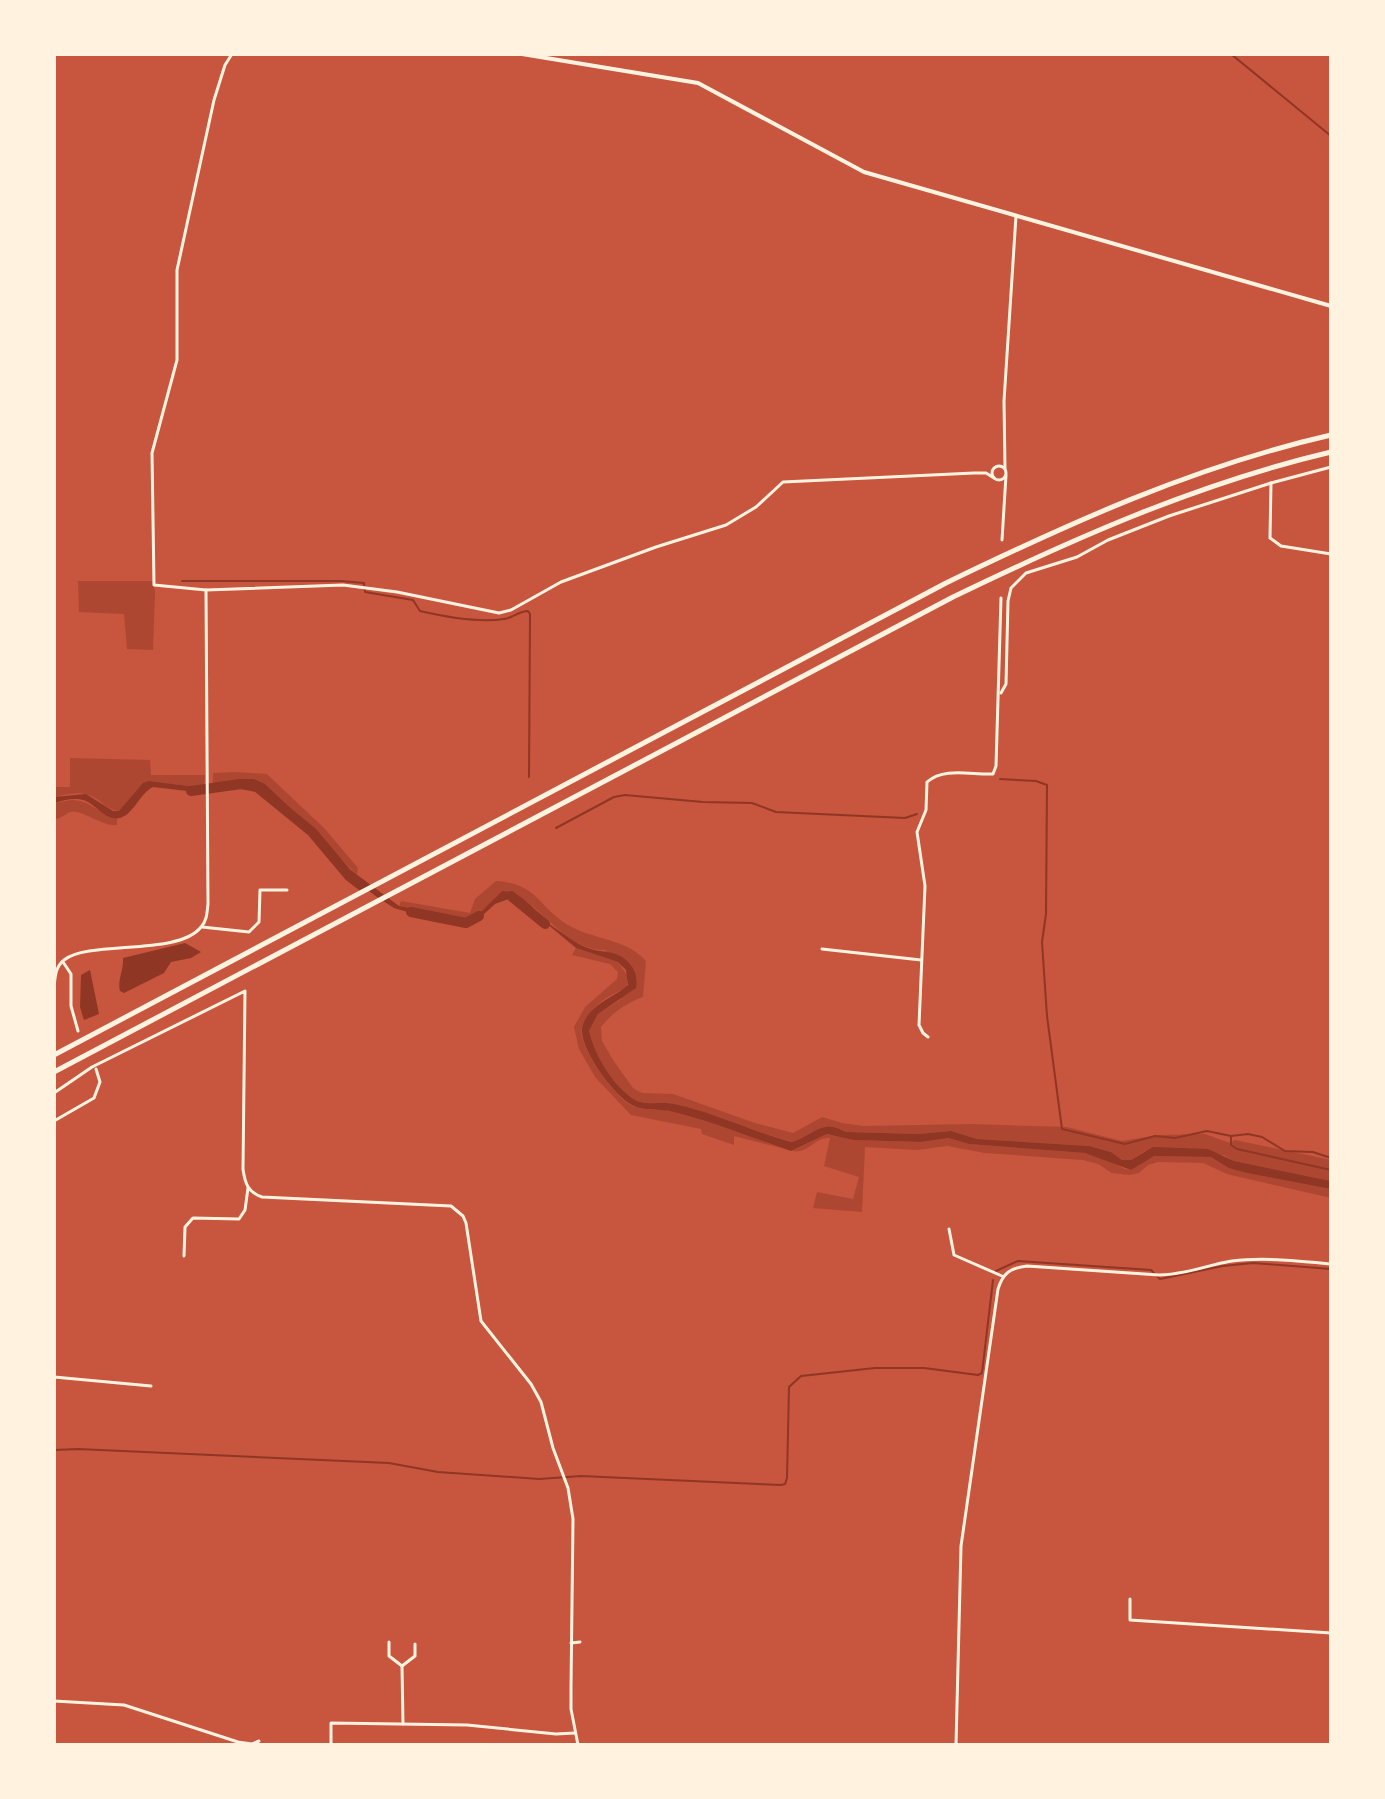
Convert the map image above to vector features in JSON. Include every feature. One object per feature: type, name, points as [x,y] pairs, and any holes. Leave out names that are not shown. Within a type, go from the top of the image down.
[{"type":"highway","points":[[54,1055],[946,583],[1063,526],[1227,464],[1331,435]]},
{"type":"highway","points":[[54,1072],[791,680],[1066,542],[1234,479],[1331,452]]},
{"type":"main road","points":[[522,54],[698,83],[864,172],[1331,306]]},
{"type":"street","points":[[232,54],[225,65],[214,100],[177,270],[177,360],[152,453],[154,585],[206,590],[320,585],[362,587],[505,612],[561,582],[726,525],[756,507],[783,482],[986,473],[1004,458]]},
{"type":"street","points":[[1002,540],[1006,475],[1004,401],[1016,216]]},
{"type":"street","points":[[1000,694],[1006,684],[1008,601],[1011,588],[1026,573],[1077,557],[1108,540],[1169,516],[1331,467]]},
{"type":"street","points":[[995,468],[1005,469]]},
{"type":"street","points":[[995,468],[995,478],[1003,486]]},
{"type":"street","points":[[986,473],[1001,480],[1006,475]]},
{"type":"street","points":[[1271,483],[1270,538],[1281,546],[1331,554]]},
{"type":"street","points":[[54,988],[57,970],[63,961],[84,953],[133,948],[191,936],[202,927],[208,904],[206,590]]},
{"type":"street","points":[[928,1037],[919,1025],[925,877],[917,832],[926,810],[927,782],[940,774],[993,774],[996,766],[1001,598]]},
{"type":"street","points":[[202,927],[249,932],[259,922],[260,890],[287,890]]},
{"type":"street","points":[[822,949],[921,960]]},
{"type":"street","points":[[63,961],[71,974],[71,1006],[78,1031]]},
{"type":"street","points":[[54,1093],[92,1067],[245,991],[243,1169],[248,1188],[245,1210],[239,1219],[193,1218],[185,1227],[184,1256]]},
{"type":"street","points":[[54,1121],[94,1098],[100,1082],[96,1069]]},
{"type":"street","points":[[248,1188],[262,1197],[451,1206],[458,1210],[466,1223],[481,1321],[531,1384],[541,1402],[573,1519],[571,1709],[578,1745]]},
{"type":"street","points":[[949,1229],[954,1255],[964,1262],[1002,1276]]},
{"type":"street","points":[[956,1745],[961,1546],[986,1365],[1002,1276],[1016,1267],[1027,1266],[1174,1275],[1230,1261],[1256,1259],[1331,1264]]},
{"type":"street","points":[[54,1377],[151,1386]]},
{"type":"street","points":[[1130,1599],[1130,1620],[1331,1633]]},
{"type":"street","points":[[389,1642],[389,1656],[402,1666]]},
{"type":"street","points":[[571,1643],[580,1642]]},
{"type":"street","points":[[402,1666],[415,1656],[415,1644]]},
{"type":"street","points":[[402,1666],[403,1724]]},
{"type":"street","points":[[54,1701],[124,1705],[238,1742],[252,1744],[259,1741]]},
{"type":"street","points":[[331,1745],[331,1723],[467,1725],[556,1734],[575,1733]]},
{"type":"shaded area","points":[[78,581],[153,581],[153,650],[127,649],[124,614],[79,612]]},
{"type":"shaded area","points":[[70,758],[150,760],[151,775],[205,775],[204,788],[149,781],[119,811],[85,794],[54,797],[54,787],[70,787]]},
{"type":"shaded area","points":[[213,773],[267,774],[325,829],[358,868],[357,875],[265,784],[239,779],[213,783]]},
{"type":"shaded area","points":[[254,779],[265,784],[326,842],[348,868],[399,906],[473,920],[502,891],[511,892],[578,944],[626,960],[635,973],[636,988],[598,1014],[589,1031],[611,1077],[637,1101],[689,1108],[792,1142],[818,1129],[830,1127],[846,1132],[918,1134],[951,1131],[977,1139],[1089,1146],[1111,1152],[1122,1160],[1131,1160],[1153,1147],[1208,1149],[1234,1161],[1331,1181],[1331,1189],[1247,1173],[1229,1168],[1211,1157],[1154,1156],[1131,1170],[1085,1153],[969,1144],[948,1138],[921,1142],[853,1140],[827,1134],[791,1151],[689,1116],[637,1107],[624,1100],[606,1081],[590,1056],[582,1033],[583,1024],[591,1011],[628,985],[626,970],[618,962],[576,948],[522,903],[511,898],[495,904],[473,924],[394,908],[350,877],[312,832],[262,787],[245,783],[213,790],[213,783]]},
{"type":"shaded area","points":[[149,781],[204,788],[204,793],[153,787],[120,818],[106,815],[82,800],[54,803],[54,797],[86,794],[113,811],[119,811],[143,783]]},
{"type":"shaded area","points":[[71,800],[84,802],[117,818],[117,825],[73,812],[56,819],[54,803]]},
{"type":"shaded area","points":[[496,881],[521,886],[568,925],[619,943],[646,961],[643,997],[620,1009],[601,1027],[602,1041],[613,1060],[633,1088],[642,1093],[673,1094],[793,1133],[822,1117],[863,1126],[972,1124],[1067,1127],[1122,1141],[1159,1135],[1205,1134],[1230,1143],[1235,1140],[1331,1160],[1331,1181],[1234,1161],[1224,1155],[1145,1151],[1131,1160],[1122,1160],[1111,1152],[1089,1146],[977,1139],[951,1131],[918,1134],[846,1132],[825,1128],[793,1142],[689,1108],[637,1101],[611,1077],[589,1031],[598,1014],[620,1000],[637,979],[605,950],[581,945],[526,901],[502,891],[474,920],[399,906],[401,901],[470,913],[475,899]]},
{"type":"shaded area","points":[[185,943],[201,952],[191,958],[171,962],[164,973],[124,993],[120,991],[123,958]]},
{"type":"shaded area","points":[[576,948],[618,962],[629,978],[626,988],[594,1008],[582,1027],[590,1057],[622,1099],[639,1108],[699,1118],[781,1148],[734,1136],[734,1145],[702,1134],[701,1129],[631,1115],[595,1077],[579,1049],[574,1027],[585,1007],[617,979],[618,972],[610,964],[572,955]]},
{"type":"shaded area","points":[[90,970],[99,1014],[84,1020],[80,1007],[81,975]]},
{"type":"shaded area","points":[[827,1134],[853,1140],[921,1142],[947,1138],[969,1144],[1085,1153],[1131,1170],[1153,1156],[1211,1157],[1247,1173],[1331,1189],[1331,1198],[1227,1174],[1203,1163],[1158,1162],[1130,1175],[1112,1173],[1098,1164],[1083,1160],[985,1153],[947,1146],[917,1150],[865,1147],[862,1212],[813,1208],[817,1192],[853,1199],[859,1177],[824,1166],[830,1138],[824,1138],[803,1150],[792,1151]]},
{"type":"waterway","points":[[1231,54],[1331,136]]},
{"type":"waterway","points":[[182,581],[341,581],[364,583],[365,592],[413,600],[420,611],[451,617],[494,620],[528,611],[529,777]]},
{"type":"waterway","points":[[1000,779],[1036,781],[1047,785],[1046,914],[1042,942],[1047,1016],[1062,1129],[1125,1144],[1155,1136],[1175,1138],[1207,1131],[1231,1136],[1248,1134],[1262,1137],[1285,1151],[1313,1152],[1331,1158]]},
{"type":"waterway","points":[[191,791],[241,784],[257,787],[312,832],[349,876],[362,886]]},
{"type":"waterway","points":[[556,828],[614,797],[625,795],[752,803],[776,812],[905,818],[917,814]]},
{"type":"waterway","points":[[511,896],[545,924]]},
{"type":"waterway","points":[[411,912],[466,923],[479,916]]},
{"type":"waterway","points":[[1231,1137],[1231,1145],[1237,1149],[1331,1170]]},
{"type":"waterway","points":[[996,1271],[1018,1261],[1151,1270],[1160,1279],[1253,1263],[1331,1269]]},
{"type":"waterway","points":[[54,1450],[389,1463],[438,1472],[539,1479],[581,1476],[781,1485],[787,1478],[789,1387],[801,1376],[875,1368],[982,1373],[993,1280]]}]
